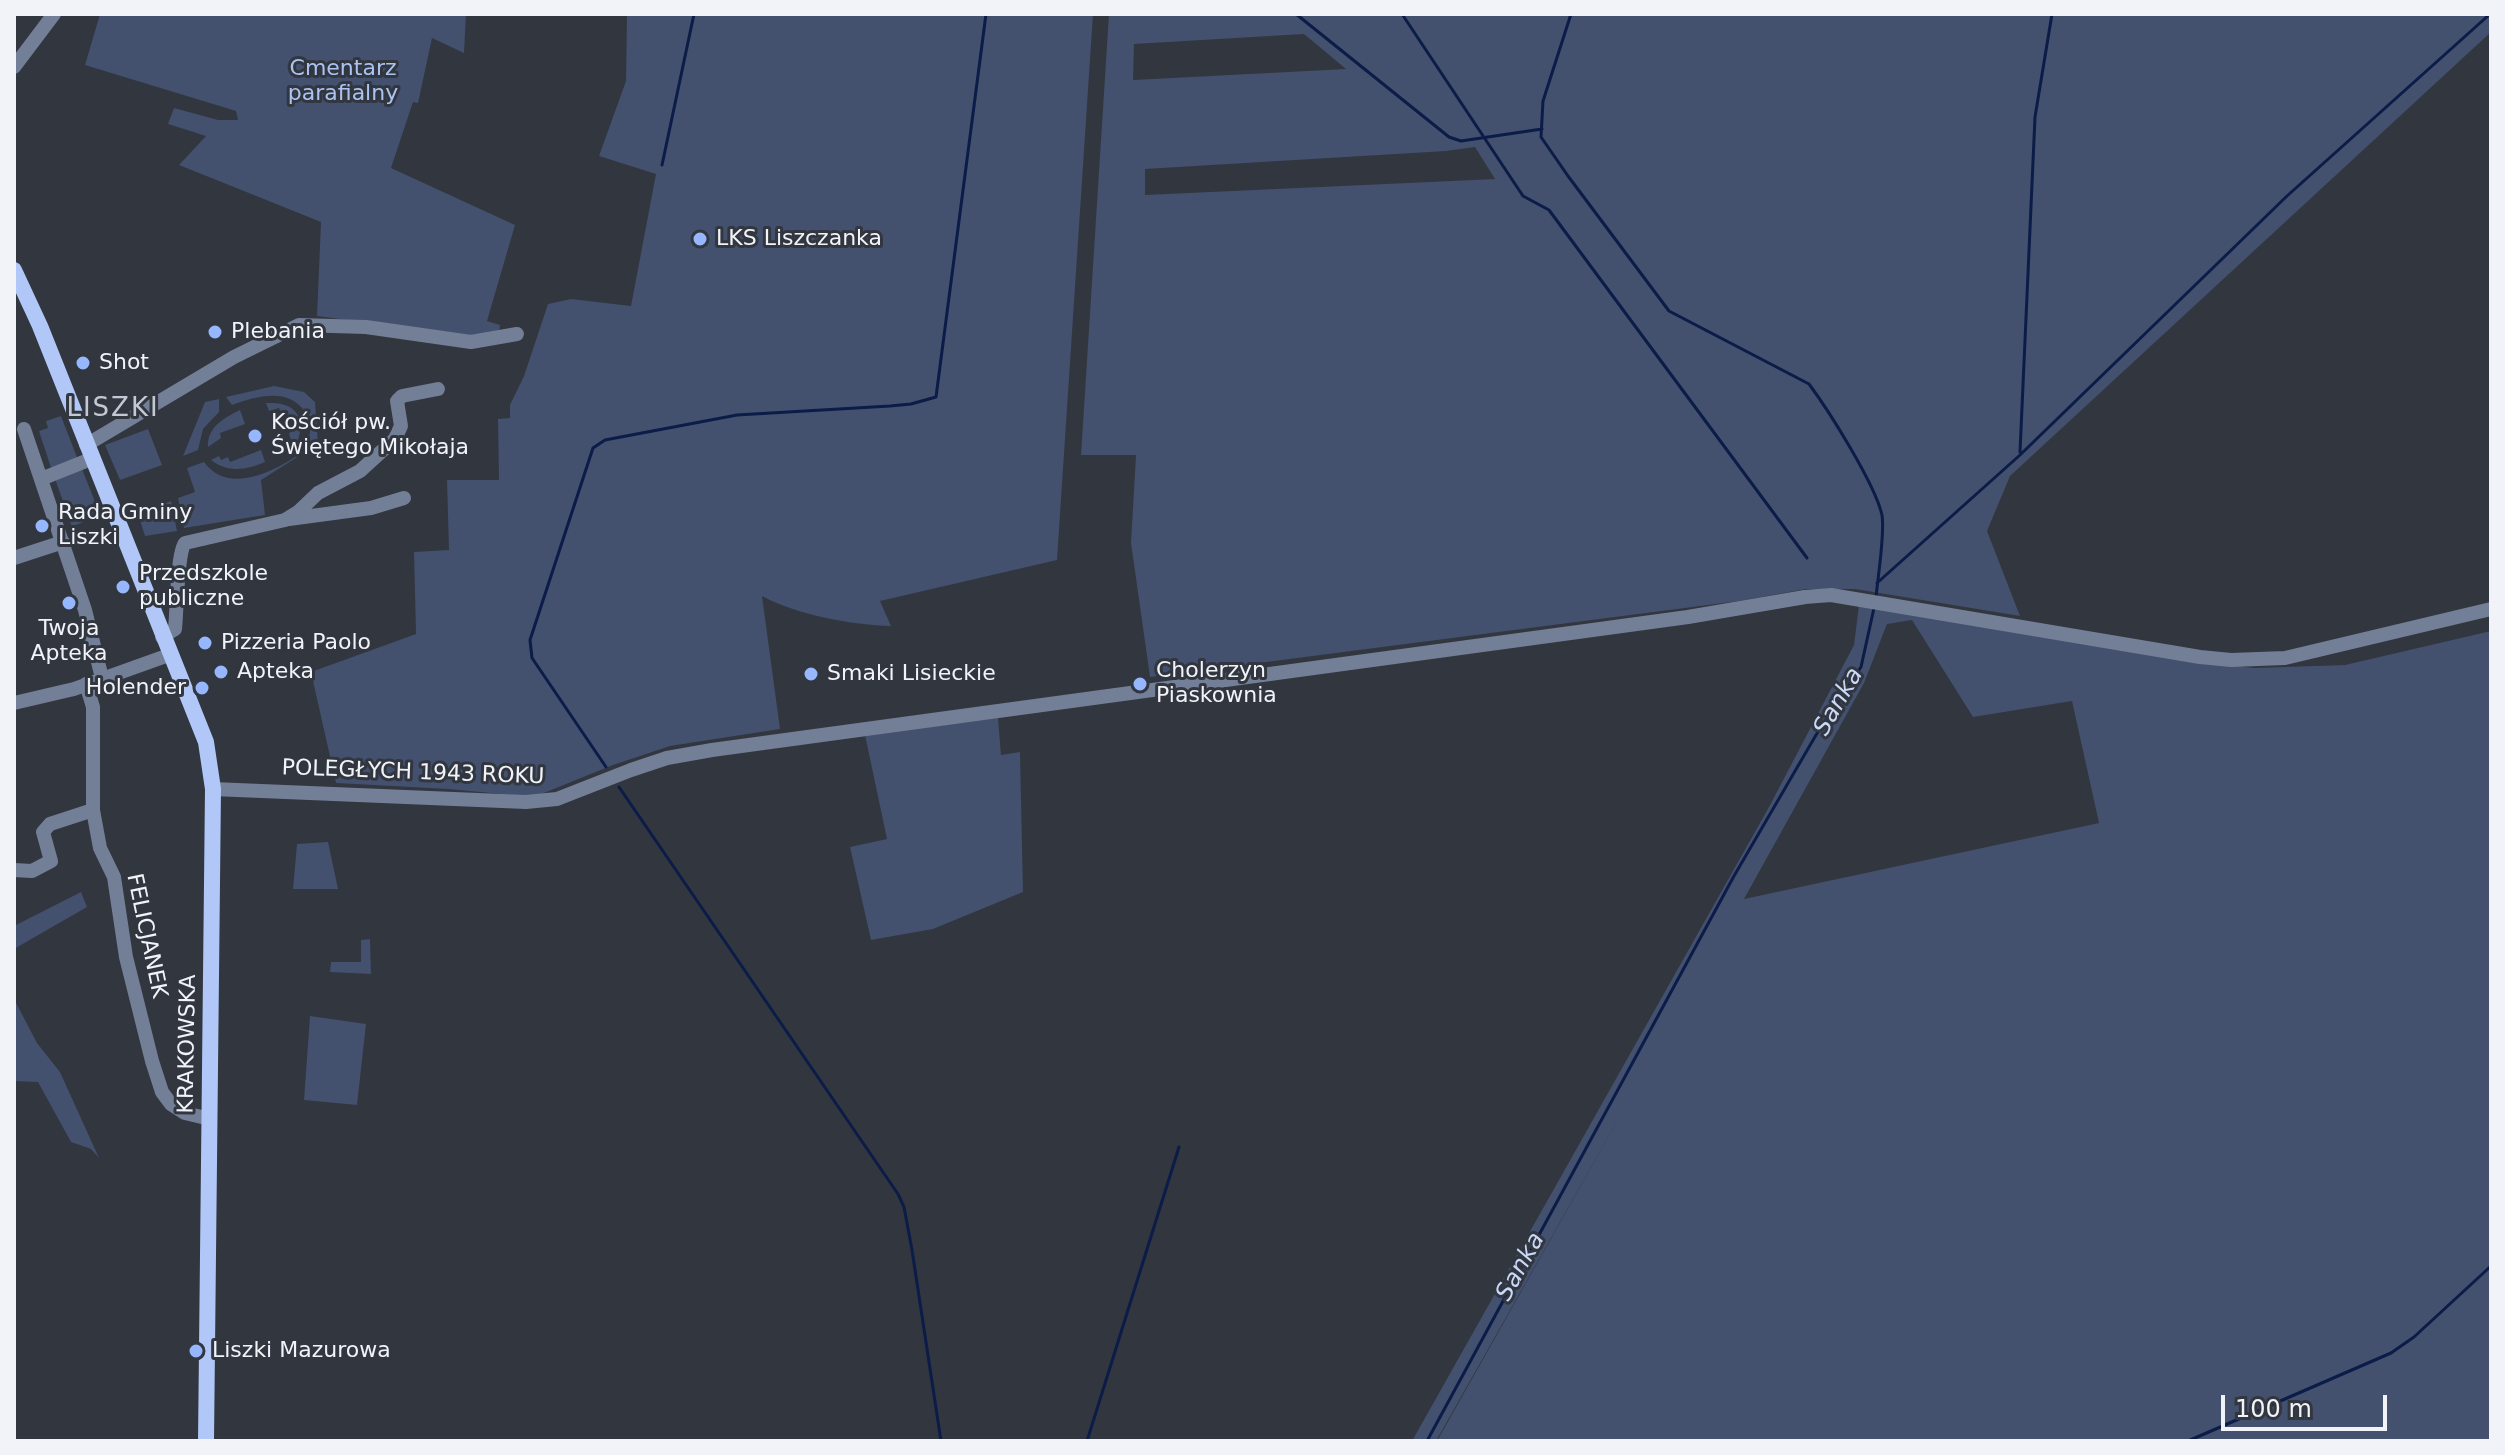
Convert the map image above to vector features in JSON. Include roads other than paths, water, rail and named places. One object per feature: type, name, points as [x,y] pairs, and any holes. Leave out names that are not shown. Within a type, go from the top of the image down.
[{"type":"main road","name":"KRAKOWSKA","points":[[14,270],[40,326],[206,742],[213,789],[206,1441]]},
{"type":"street","points":[[14,67],[54,14]]},
{"type":"street","points":[[41,479],[234,357],[299,325],[366,327],[471,342],[517,334]]},
{"type":"street","points":[[285,520],[318,493],[360,471],[395,439],[401,426],[397,401],[402,396],[438,389]]},
{"type":"street","points":[[24,429],[63,542],[102,678]]},
{"type":"street","points":[[162,637],[175,629],[179,562],[181,547],[185,543],[285,520],[371,508],[404,498]]},
{"type":"street","points":[[14,558],[63,542]]},
{"type":"street","name":"POLEGŁYCH 1943 ROKU","points":[[213,789],[538,801],[557,799],[667,758],[1688,617],[1805,597],[1831,595],[2231,660],[2285,658],[2491,609]]},
{"type":"street","points":[[14,703],[86,684],[169,655]]},
{"type":"street","name":"FELICJANEK","points":[[86,684],[93,707],[93,810],[100,848],[114,877],[126,957],[162,1092],[171,1104],[185,1113],[210,1119]]},
{"type":"street","points":[[14,870],[32,871],[51,861],[43,832],[50,824],[93,810]]},
{"type":"waterway","points":[[662,165],[694,14]]},
{"type":"waterway","points":[[606,767],[532,658],[530,640],[593,448],[605,440],[737,415],[890,406],[936,397],[986,14]]},
{"type":"waterway","points":[[1296,14],[1449,137],[1461,141],[1542,129]]},
{"type":"waterway","points":[[1402,14],[1523,196],[1549,210],[1807,558]]},
{"type":"waterway","name":"Sanka","points":[[1571,14],[1543,101],[1541,137],[1669,311],[1809,384],[1839,429],[1878,502],[1883,523],[1876,597]]},
{"type":"waterway","points":[[2020,452],[2035,117],[2052,14]]},
{"type":"waterway","points":[[1877,583],[2020,455],[2287,196],[2490,14]]},
{"type":"waterway","name":"Sanka","points":[[1427,1441],[1734,876],[1816,735],[1861,667],[1874,608]]},
{"type":"waterway","points":[[619,787],[898,1194],[904,1207],[912,1250],[941,1441]]},
{"type":"waterway","points":[[1087,1441],[1179,1147]]},
{"type":"waterway","points":[[2188,1441],[2391,1353],[2414,1337],[2491,1266]]},
{"type":"place","name":"LKS Liszczanka","points":[[700,239]]},
{"type":"place","name":"Plebania","points":[[215,332]]},
{"type":"place","name":"Shot","points":[[83,363]]},
{"type":"place","name":"Kościół pw. Świętego Mikołaja","points":[[255,436]]},
{"type":"place","name":"Rada Gminy Liszki","points":[[42,526]]},
{"type":"place","name":"Przedszkole publiczne","points":[[123,587]]},
{"type":"place","name":"Twoja Apteka","points":[[69,603]]},
{"type":"place","name":"Pizzeria Paolo","points":[[205,643]]},
{"type":"place","name":"Apteka","points":[[221,672]]},
{"type":"place","name":"Smaki Lisieckie","points":[[811,674]]},
{"type":"place","name":"Cholerzyn Piaskownia","points":[[1140,684]]},
{"type":"place","name":"Holender","points":[[202,688]]},
{"type":"place","name":"Liszki Mazurowa","points":[[196,1351]]},
{"type":"district","name":"LISZKI","points":[[113,409]]},
{"type":"park label","name":"Cmentarz parafialny","points":[[343,82]]}]
